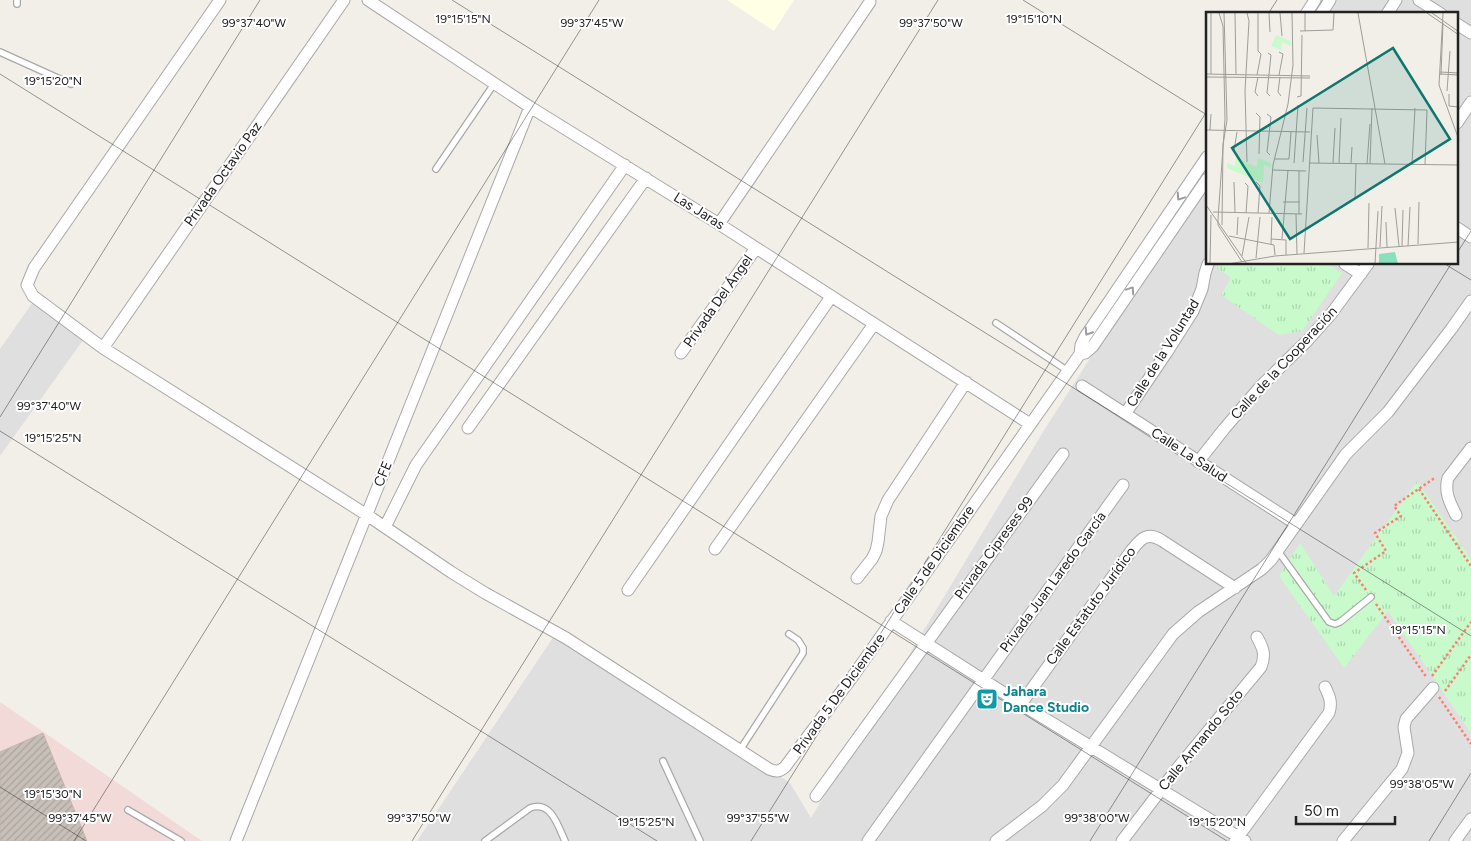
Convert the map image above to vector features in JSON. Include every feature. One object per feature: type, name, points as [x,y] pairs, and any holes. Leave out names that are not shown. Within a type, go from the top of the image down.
[{"type":"street","points":[[220,0],[39,260],[29,279],[28,285],[33,296],[103,348],[367,515],[485,593],[566,638],[740,750]]},
{"type":"street","name":"Privada Octavio Paz","points":[[103,348],[344,0]]},
{"type":"street","name":"Las Jaras","points":[[368,0],[494,84],[719,224],[1030,424]]},
{"type":"street","points":[[1307,12],[1315,0]]},
{"type":"street","points":[[1322,12],[1330,0]]},
{"type":"street","points":[[1387,12],[1396,0]]},
{"type":"street","points":[[1419,0],[1438,12]]},
{"type":"street","points":[[719,224],[870,2]]},
{"type":"street","points":[[1458,25],[1471,32]]},
{"type":"street","points":[[1459,117],[1471,102]]},
{"type":"street","name":"CFE","points":[[236,841],[530,107]]},
{"type":"street","name":"Calle 5 de Diciembre","points":[[1206,158],[1085,337],[1080,345],[1080,354],[891,621],[1239,840]]},
{"type":"street","points":[[384,527],[416,465],[625,165]]},
{"type":"street","points":[[468,428],[646,178]]},
{"type":"street","name":"Calle 5 de Diciembre","points":[[1080,354],[1085,353],[1093,346],[1206,180]]},
{"type":"street","points":[[1458,229],[1471,237]]},
{"type":"street","name":"Privada Del Ángel","points":[[681,353],[756,248]]},
{"type":"street","name":"Calle de la Voluntad","points":[[1125,414],[1193,311],[1202,289],[1208,265]]},
{"type":"street","points":[[1347,265],[1361,274]]},
{"type":"street","name":"Calle de la Cooperación","points":[[1198,462],[1260,387],[1307,341],[1331,314],[1367,265]]},
{"type":"street","points":[[628,590],[831,296]]},
{"type":"street","points":[[996,841],[1042,806],[1063,785],[1173,634],[1198,612],[1262,569],[1278,552],[1346,454],[1406,391],[1471,301]]},
{"type":"street","points":[[715,549],[874,324]]},
{"type":"street","points":[[858,578],[876,551],[881,516],[888,500],[966,382]]},
{"type":"street","name":"Calle La Salud","points":[[1082,386],[1296,524]]},
{"type":"street","points":[[1456,515],[1446,490],[1448,478],[1471,448]]},
{"type":"street","name":"Privada Cipreses 99","points":[[816,796],[1063,454]]},
{"type":"street","name":"Privada Juan Laredo García","points":[[868,841],[1123,485]]},
{"type":"street","name":"Calle Estatuto Jurídico","points":[[1021,704],[1131,551],[1138,542],[1148,536],[1161,540],[1235,588]]},
{"type":"street","name":"Privada 5 De Diciembre","points":[[740,750],[775,772],[785,767],[853,676],[891,621]]},
{"type":"street","name":"Calle Armando Soto","points":[[1122,841],[1261,667],[1264,651],[1257,637]]},
{"type":"street","points":[[1239,840],[1329,713],[1331,705],[1330,696],[1326,687]]},
{"type":"street","points":[[1343,841],[1402,769],[1408,754],[1404,727],[1406,719],[1433,688]]},
{"type":"street","points":[[1455,841],[1471,819]]},
{"type":"lane","points":[[0,52],[71,84]]},
{"type":"lane","points":[[436,169],[494,84]]},
{"type":"lane","points":[[996,323],[1068,371]]},
{"type":"lane","points":[[1278,552],[1330,622],[1335,624],[1340,622],[1371,597]]},
{"type":"lane","points":[[740,750],[803,653],[803,648],[798,640],[788,634]]},
{"type":"lane","points":[[663,761],[700,841]]},
{"type":"lane","points":[[485,841],[530,808],[537,805],[545,807],[551,812],[565,841]]},
{"type":"lane","points":[[128,810],[181,841]]},
{"type":"path","points":[[1448,478],[1444,472],[1394,506],[1400,516],[1375,533],[1386,550],[1354,573],[1429,681],[1471,622]]},
{"type":"path","points":[[1419,489],[1471,566]]},
{"type":"path","points":[[1440,698],[1471,655]]},
{"type":"path","points":[[1433,688],[1471,744]]},
{"type":"shaded area","points":[[727,0],[794,0],[774,31]]},
{"type":"shaded area","points":[[1319,0],[1471,0],[1471,841],[417,841],[554,636],[740,750],[790,783],[811,818],[1043,432],[1206,177],[1206,265],[1458,265],[1458,12],[1311,12]]},
{"type":"shaded area","points":[[35,299],[86,336],[0,456],[0,349]]},
{"type":"shaded area","points":[[0,702],[202,841],[0,841]]},
{"type":"green space","points":[[1219,265],[1330,265],[1342,273],[1302,331],[1279,335],[1221,295],[1231,278],[1217,268]]},
{"type":"green space","points":[[1417,481],[1471,559],[1471,733],[1388,611],[1344,668],[1279,576],[1300,543],[1334,596]]},
{"type":"building","points":[[43,733],[87,841],[0,841],[0,752]]},
{"type":"place","name":"Jahara Dance Studio","points":[[987,699]]}]
